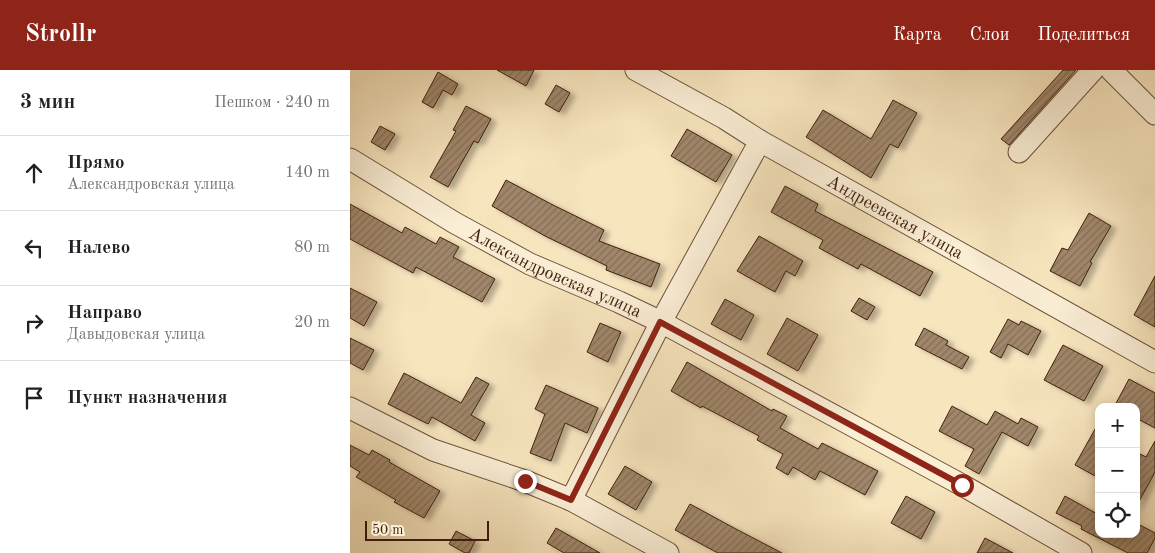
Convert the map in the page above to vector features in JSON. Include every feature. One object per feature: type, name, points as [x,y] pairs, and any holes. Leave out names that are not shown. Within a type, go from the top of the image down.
[{"type":"street","name":"Андреевская улица","points":[[636,70],[1155,362]]},
{"type":"street","points":[[1019,152],[1092,70]]},
{"type":"street","points":[[1111,70],[1155,114]]},
{"type":"street","points":[[571,500],[660,322],[760,141]]},
{"type":"street","name":"Александровская улица","points":[[350,159],[455,223],[530,264],[619,302],[660,322],[962,485],[1081,553]]},
{"type":"street","points":[[350,408],[433,450],[525,481],[571,500],[668,553]]},
{"type":"building","points":[[497,70],[534,70],[526,86]]},
{"type":"building","points":[[1063,70],[1076,70],[1009,145],[1001,139]]},
{"type":"building","points":[[438,72],[458,84],[452,95],[443,90],[433,108],[422,102]]},
{"type":"building","points":[[556,85],[570,93],[559,112],[545,104]]},
{"type":"building","points":[[893,100],[917,113],[898,148],[890,144],[871,178],[806,137],[823,110],[871,139]]},
{"type":"building","points":[[466,106],[491,119],[478,143],[474,141],[448,187],[430,177],[456,131],[453,130]]},
{"type":"building","points":[[380,126],[395,134],[385,150],[371,142]]},
{"type":"building","points":[[687,129],[732,155],[716,182],[671,156]]},
{"type":"building","points":[[506,180],[604,230],[599,241],[660,264],[651,287],[606,270],[607,266],[545,236],[492,206]]},
{"type":"building","points":[[785,186],[818,204],[815,211],[933,272],[920,296],[861,264],[858,269],[819,248],[823,240],[771,212]]},
{"type":"building","points":[[350,204],[402,233],[405,227],[436,244],[440,237],[459,247],[453,257],[495,279],[482,302],[416,267],[413,273],[350,239]]},
{"type":"building","points":[[1089,213],[1111,226],[1090,262],[1092,263],[1080,286],[1050,271],[1062,248],[1068,250]]},
{"type":"building","points":[[759,236],[803,261],[795,276],[786,271],[775,292],[737,271]]},
{"type":"building","points":[[1155,276],[1155,327],[1134,315]]},
{"type":"building","points":[[350,288],[377,302],[364,326],[350,318]]},
{"type":"building","points":[[859,298],[875,307],[867,320],[851,311]]},
{"type":"building","points":[[725,299],[754,315],[741,340],[711,324]]},
{"type":"building","points":[[787,318],[818,335],[798,371],[767,354]]},
{"type":"building","points":[[1008,319],[1019,325],[1021,321],[1041,331],[1028,355],[1008,344],[1001,358],[990,352]]},
{"type":"building","points":[[600,323],[621,332],[608,362],[587,352]]},
{"type":"building","points":[[924,328],[948,341],[946,345],[969,357],[962,369],[915,345]]},
{"type":"building","points":[[350,338],[374,350],[363,370],[350,363]]},
{"type":"building","points":[[1063,345],[1103,366],[1084,401],[1044,380]]},
{"type":"building","points":[[687,362],[772,411],[773,409],[787,416],[780,428],[818,449],[822,443],[878,471],[865,495],[820,471],[815,480],[793,467],[788,475],[776,468],[783,454],[757,440],[759,436],[671,391]]},
{"type":"building","points":[[404,373],[461,403],[476,377],[489,384],[471,415],[485,423],[475,441],[432,417],[428,424],[388,404]]},
{"type":"building","points":[[1129,379],[1155,393],[1155,428],[1140,420],[1140,403],[1116,403]]},
{"type":"building","points":[[546,385],[598,408],[587,433],[565,423],[551,461],[530,453],[545,414],[535,409]]},
{"type":"building","points":[[952,406],[987,425],[995,411],[1018,424],[1021,418],[1038,427],[1028,446],[1002,432],[979,474],[965,466],[974,449],[939,431]]},
{"type":"building","points":[[1095,429],[1095,476],[1075,465]]},
{"type":"building","points":[[1155,441],[1155,472],[1140,500],[1140,454],[1146,457]]},
{"type":"building","points":[[350,445],[369,455],[372,450],[440,491],[424,518],[394,502],[396,500],[356,477],[360,472],[350,466]]},
{"type":"building","points":[[625,466],[652,482],[636,510],[608,494]]},
{"type":"building","points":[[906,496],[935,512],[921,539],[891,523]]},
{"type":"building","points":[[1065,496],[1095,513],[1095,536],[1081,529],[1082,526],[1056,513]]},
{"type":"building","points":[[690,504],[782,553],[718,553],[675,530]]},
{"type":"building","points":[[1140,525],[1155,533],[1155,538],[1147,553],[1128,553],[1099,538],[1140,538]]},
{"type":"building","points":[[556,528],[600,553],[564,553],[547,543]]},
{"type":"building","points":[[456,531],[475,541],[469,553],[465,553],[449,544]]},
{"type":"building","points":[[985,538],[1013,553],[977,553]]},
{"type":"route","points":[[525,481],[571,500],[660,322],[962,485]]}]
